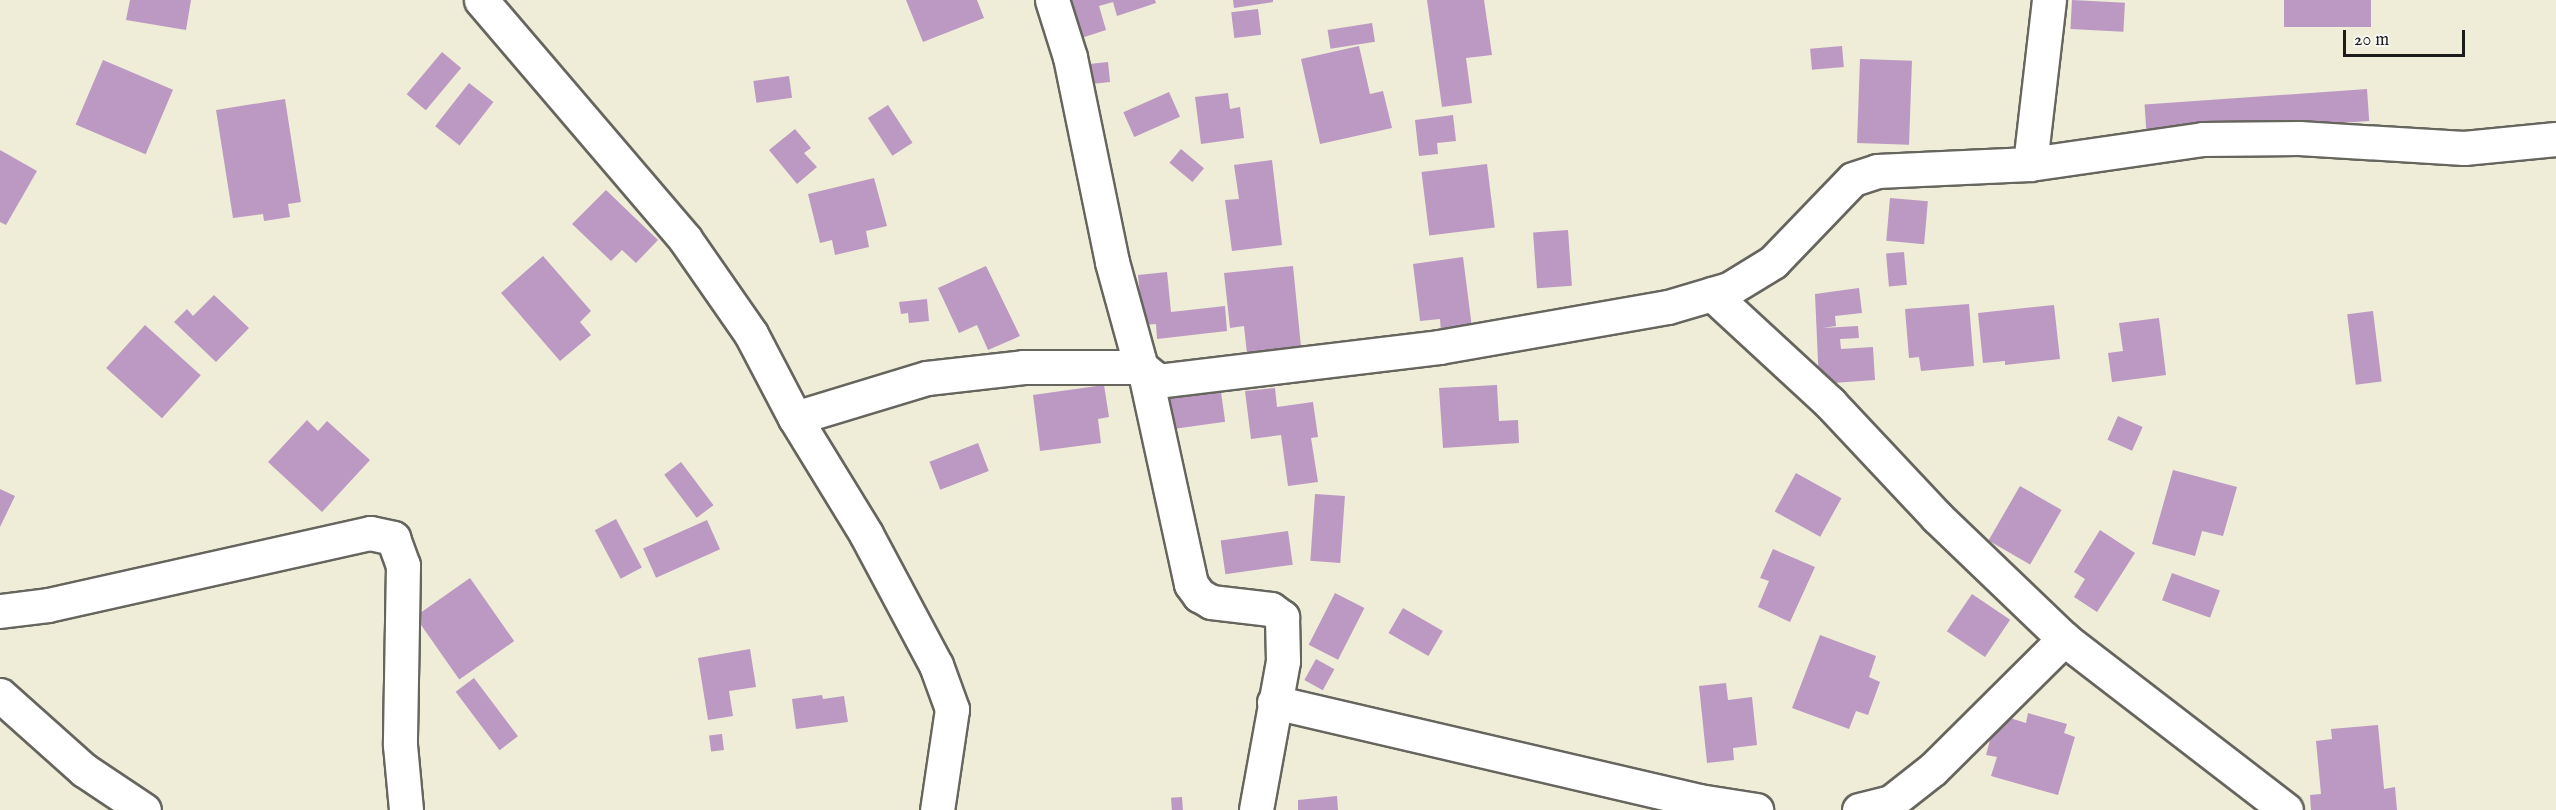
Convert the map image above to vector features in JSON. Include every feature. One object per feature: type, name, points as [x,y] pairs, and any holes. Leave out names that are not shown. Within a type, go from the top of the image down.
[{"type":"street","points":[[481,0],[685,239],[751,334],[795,418],[866,534],[936,665],[952,709],[936,810]]},
{"type":"street","points":[[1052,0],[1070,57],[1112,262],[1143,370],[1191,584],[1199,595],[1211,602],[1271,609],[1282,616],[1282,661],[1256,810]]},
{"type":"street","points":[[2030,164],[2049,0]]},
{"type":"street","points":[[795,418],[927,378],[1023,367],[1143,370],[1158,381],[1170,381],[1439,347],[1668,307],[1729,290],[1773,262],[1853,179],[1877,171],[2030,164],[2203,139],[2290,138],[2464,147],[2556,139]]},
{"type":"street","points":[[1712,294],[1830,403],[1937,517],[2064,639],[2286,810]]},
{"type":"street","points":[[0,611],[48,605],[370,533],[393,538],[403,565],[400,745],[406,810]]},
{"type":"street","points":[[1859,810],[1891,802],[1933,769],[2064,639]]},
{"type":"street","points":[[0,695],[84,770],[144,810]]},
{"type":"street","points":[[1274,702],[1699,801],[1756,810]]},
{"type":"building","points":[[130,0],[191,0],[186,30],[126,20]]},
{"type":"building","points":[[906,0],[977,0],[984,18],[923,42]]},
{"type":"building","points":[[1060,0],[1155,0],[1156,3],[1117,16],[1113,2],[1099,6],[1106,30],[1072,41]]},
{"type":"building","points":[[1233,0],[1273,0],[1273,2],[1234,8]]},
{"type":"building","points":[[1427,0],[1484,0],[1492,55],[1466,58],[1472,103],[1442,107]]},
{"type":"building","points":[[2072,0],[2125,3],[2123,32],[2070,29]]},
{"type":"building","points":[[2284,0],[2371,0],[2371,27],[2284,27]]},
{"type":"building","points":[[1258,9],[1261,35],[1234,38],[1231,12]]},
{"type":"building","points":[[1372,23],[1375,42],[1331,49],[1328,30]]},
{"type":"building","points":[[1359,46],[1370,94],[1383,91],[1392,128],[1320,144],[1301,59]]},
{"type":"building","points":[[1842,46],[1844,67],[1812,70],[1810,49]]},
{"type":"building","points":[[442,52],[461,68],[426,110],[407,94]]},
{"type":"building","points":[[1860,59],[1912,61],[1909,145],[1857,143]]},
{"type":"building","points":[[103,60],[173,90],[146,154],[76,124]]},
{"type":"building","points":[[1108,62],[1110,82],[1091,84],[1089,64]]},
{"type":"building","points":[[789,76],[792,98],[756,103],[753,81]]},
{"type":"building","points":[[469,83],[493,102],[460,145],[435,126]]},
{"type":"building","points":[[2367,89],[2369,121],[2147,136],[2145,105]]},
{"type":"building","points":[[1169,92],[1180,117],[1134,137],[1123,112]]},
{"type":"building","points":[[1228,93],[1230,109],[1240,107],[1244,138],[1201,144],[1195,97]]},
{"type":"building","points":[[285,99],[301,202],[288,204],[290,217],[264,221],[263,214],[233,218],[216,110]]},
{"type":"building","points":[[888,105],[913,143],[892,156],[868,118]]},
{"type":"building","points":[[1453,115],[1456,141],[1437,143],[1438,154],[1419,156],[1415,120]]},
{"type":"building","points":[[795,129],[811,148],[804,153],[817,167],[797,184],[769,150]]},
{"type":"building","points":[[1181,149],[1204,168],[1192,182],[1169,163]]},
{"type":"building","points":[[0,150],[37,171],[6,225],[0,222]]},
{"type":"building","points":[[1272,160],[1282,245],[1232,251],[1225,200],[1239,199],[1234,165]]},
{"type":"building","points":[[1487,164],[1495,228],[1429,236],[1421,172]]},
{"type":"building","points":[[874,178],[887,226],[866,231],[869,247],[835,255],[832,240],[820,243],[808,194]]},
{"type":"building","points":[[606,190],[658,240],[636,263],[622,250],[611,261],[572,224]]},
{"type":"building","points":[[1890,198],[1928,201],[1924,244],[1886,241]]},
{"type":"building","points":[[1568,230],[1572,286],[1537,288],[1533,232]]},
{"type":"building","points":[[1904,252],[1907,285],[1889,286],[1886,254]]},
{"type":"building","points":[[543,256],[591,311],[580,322],[591,335],[560,361],[501,293]]},
{"type":"building","points":[[1463,257],[1472,328],[1441,332],[1440,319],[1420,321],[1413,264]]},
{"type":"building","points":[[986,266],[1020,336],[988,350],[977,325],[959,333],[938,288]]},
{"type":"building","points":[[1293,266],[1301,347],[1247,354],[1244,326],[1230,328],[1224,273]]},
{"type":"building","points":[[1167,272],[1171,312],[1225,306],[1227,331],[1157,339],[1156,324],[1143,325],[1138,275]]},
{"type":"building","points":[[1859,288],[1862,313],[1835,316],[1836,326],[1823,328],[1858,326],[1859,338],[1840,339],[1841,349],[1873,347],[1875,380],[1819,384],[1815,294]]},
{"type":"building","points":[[214,295],[249,328],[216,362],[174,322],[187,309],[193,316]]},
{"type":"building","points":[[927,299],[929,321],[909,323],[908,313],[901,314],[899,302]]},
{"type":"building","points":[[1969,304],[1974,366],[1921,371],[1919,357],[1909,358],[1905,309]]},
{"type":"building","points":[[2054,305],[2060,359],[2005,365],[2005,361],[1983,363],[1978,313]]},
{"type":"building","points":[[2373,311],[2382,381],[2356,385],[2347,314]]},
{"type":"building","points":[[2159,318],[2166,375],[2112,382],[2108,353],[2123,351],[2119,323]]},
{"type":"building","points":[[145,325],[201,375],[162,418],[106,368]]},
{"type":"building","points":[[1104,385],[1109,417],[1098,419],[1101,443],[1040,451],[1033,395]]},
{"type":"building","points":[[1220,385],[1225,422],[1159,431],[1154,394]]},
{"type":"building","points":[[1497,385],[1499,421],[1518,420],[1519,443],[1443,448],[1439,388]]},
{"type":"building","points":[[1275,388],[1277,407],[1313,402],[1318,437],[1311,438],[1318,482],[1288,486],[1281,435],[1251,439],[1245,391]]},
{"type":"building","points":[[2118,416],[2143,427],[2132,451],[2107,440]]},
{"type":"building","points":[[307,420],[318,431],[327,421],[370,460],[322,512],[268,462]]},
{"type":"building","points":[[978,443],[989,471],[940,490],[929,462]]},
{"type":"building","points":[[681,462],[713,505],[697,518],[664,475]]},
{"type":"building","points":[[2173,470],[2237,487],[2223,536],[2202,531],[2195,556],[2152,544]]},
{"type":"building","points":[[1796,473],[1841,498],[1820,537],[1775,511]]},
{"type":"building","points":[[2020,486],[2062,510],[2030,565],[1988,541]]},
{"type":"building","points":[[0,489],[15,496],[0,527]]},
{"type":"building","points":[[1315,494],[1345,496],[1340,563],[1310,561]]},
{"type":"building","points":[[616,519],[642,568],[621,579],[595,530]]},
{"type":"building","points":[[707,520],[720,549],[656,578],[643,548]]},
{"type":"building","points":[[2100,530],[2135,553],[2097,612],[2074,597],[2085,579],[2074,572]]},
{"type":"building","points":[[1288,531],[1293,565],[1225,574],[1221,540]]},
{"type":"building","points":[[1773,549],[1815,567],[1790,622],[1758,607],[1769,581],[1760,578]]},
{"type":"building","points":[[2172,573],[2220,590],[2210,618],[2162,600]]},
{"type":"building","points":[[470,578],[514,641],[459,680],[415,616]]},
{"type":"building","points":[[1335,593],[1364,608],[1338,660],[1309,645]]},
{"type":"building","points":[[1972,594],[2010,620],[1985,657],[1947,631]]},
{"type":"building","points":[[1403,608],[1443,631],[1428,656],[1388,633]]},
{"type":"building","points":[[1820,635],[1876,656],[1869,677],[1880,682],[1868,715],[1856,711],[1849,729],[1792,708]]},
{"type":"building","points":[[750,649],[756,687],[729,691],[733,716],[708,720],[698,658]]},
{"type":"building","points":[[1316,659],[1334,669],[1323,690],[1304,680]]},
{"type":"building","points":[[474,678],[518,736],[500,750],[456,692]]},
{"type":"building","points":[[1726,683],[1728,700],[1752,697],[1757,745],[1733,748],[1734,760],[1707,763],[1699,686]]},
{"type":"building","points":[[822,695],[823,699],[844,696],[848,722],[796,729],[792,699]]},
{"type":"building","points":[[2028,713],[2067,724],[2064,733],[2075,737],[2058,795],[1991,776],[1997,757],[1986,755],[1997,714],[2026,723]]},
{"type":"building","points":[[2378,725],[2384,789],[2395,787],[2397,810],[2311,810],[2310,795],[2321,794],[2316,741],[2332,739],[2331,729]]},
{"type":"building","points":[[722,734],[724,750],[711,751],[709,736]]},
{"type":"building","points":[[1337,796],[1338,810],[1298,810],[1298,800]]},
{"type":"building","points":[[1182,797],[1183,810],[1172,810],[1171,798]]}]
